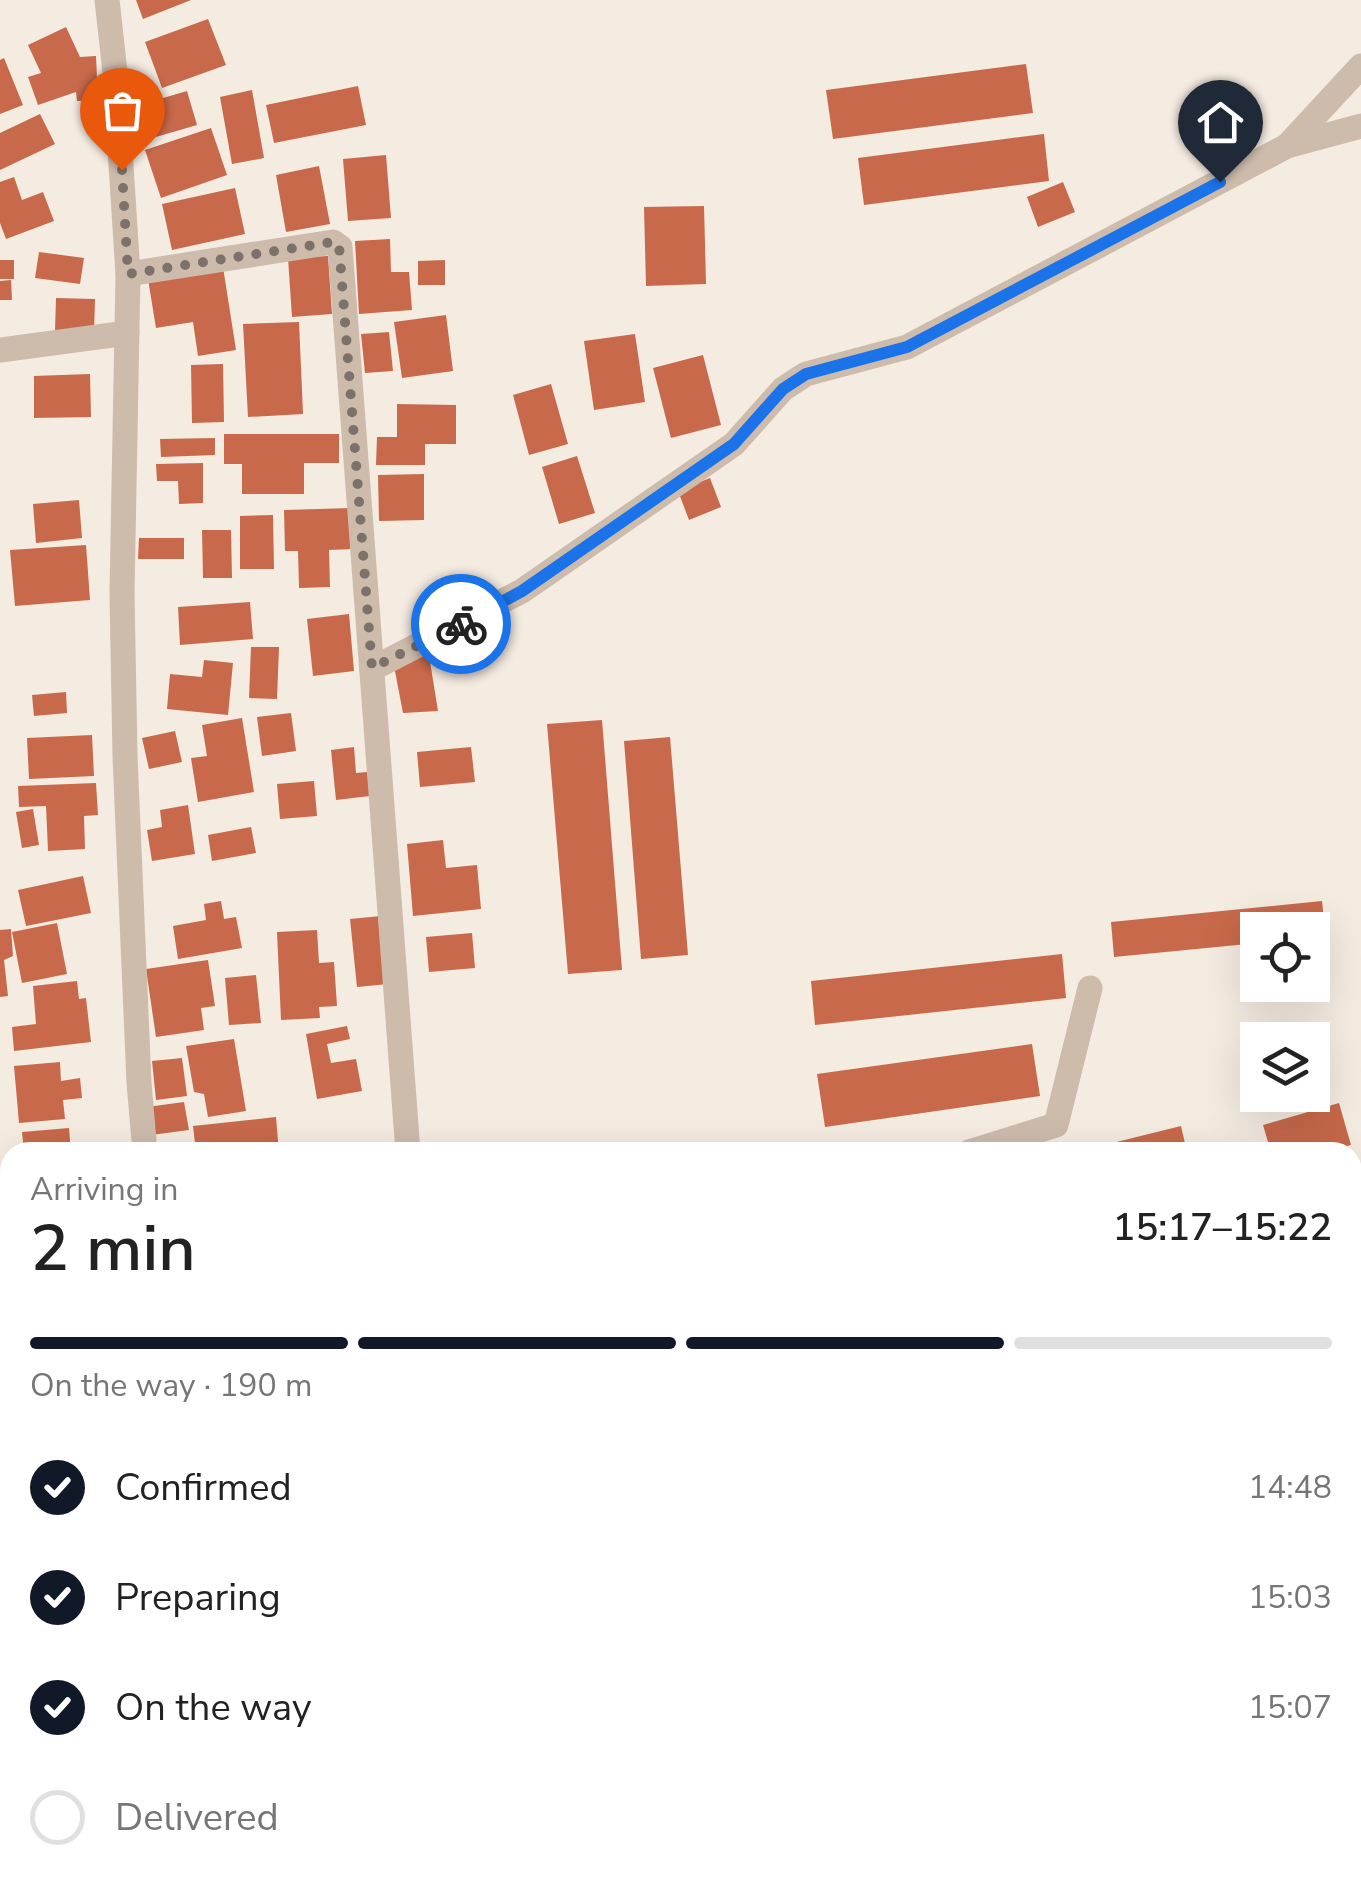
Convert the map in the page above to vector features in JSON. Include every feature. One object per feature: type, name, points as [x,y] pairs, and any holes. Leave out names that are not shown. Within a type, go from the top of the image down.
[{"type":"street","points":[[107,0],[128,274],[122,592],[125,756],[144,1142]]},
{"type":"street","points":[[1286,146],[1361,66]]},
{"type":"street","points":[[372,668],[522,591],[734,444],[791,382],[806,374],[907,347],[1286,146],[1361,126]]},
{"type":"street","points":[[128,274],[333,242],[339,245],[407,1142]]},
{"type":"street","points":[[0,350],[127,333]]},
{"type":"street","points":[[1001,1142],[1056,1125],[1090,988]]},
{"type":"building","points":[[136,0],[191,0],[143,19]]},
{"type":"building","points":[[208,19],[226,65],[162,88],[145,42]]},
{"type":"building","points":[[66,27],[80,57],[96,56],[98,100],[77,101],[76,92],[38,105],[28,77],[41,73],[28,45]]},
{"type":"building","points":[[4,58],[23,105],[0,114],[0,60]]},
{"type":"building","points":[[1026,64],[1033,113],[833,139],[826,90]]},
{"type":"building","points":[[358,86],[366,125],[274,143],[266,105]]},
{"type":"building","points":[[252,90],[264,158],[232,164],[220,97]]},
{"type":"building","points":[[187,91],[197,125],[149,139],[139,105]]},
{"type":"building","points":[[40,114],[55,144],[0,170],[0,133]]},
{"type":"building","points":[[211,128],[227,175],[161,198],[145,150]]},
{"type":"building","points":[[1044,134],[1049,181],[864,205],[858,158]]},
{"type":"building","points":[[386,155],[391,218],[348,221],[343,159]]},
{"type":"building","points":[[319,166],[330,224],[286,232],[276,175]]},
{"type":"building","points":[[14,177],[22,200],[43,192],[54,221],[6,239],[0,223],[0,182]]},
{"type":"building","points":[[1063,182],[1075,212],[1038,227],[1027,197]]},
{"type":"building","points":[[235,188],[245,234],[172,250],[162,204]]},
{"type":"building","points":[[704,206],[706,284],[646,286],[644,207]]},
{"type":"building","points":[[390,239],[391,272],[409,272],[412,310],[359,314],[355,241]]},
{"type":"building","points":[[39,252],[84,258],[80,284],[35,278]]},
{"type":"building","points":[[328,256],[332,314],[292,317],[288,258]]},
{"type":"building","points":[[0,260],[14,260],[14,279],[0,279]]},
{"type":"building","points":[[445,260],[445,285],[418,285],[418,261]]},
{"type":"building","points":[[223,267],[236,350],[198,356],[193,322],[156,328],[148,279]]},
{"type":"building","points":[[11,280],[12,300],[0,300],[0,281]]},
{"type":"building","points":[[56,298],[95,299],[94,332],[55,331]]},
{"type":"building","points":[[446,315],[453,371],[402,378],[394,322]]},
{"type":"building","points":[[299,322],[303,414],[248,417],[243,324]]},
{"type":"building","points":[[389,332],[393,371],[365,373],[361,334]]},
{"type":"building","points":[[635,334],[645,402],[594,410],[584,341]]},
{"type":"building","points":[[703,355],[721,425],[671,438],[653,368]]},
{"type":"building","points":[[223,364],[224,422],[192,423],[191,365]]},
{"type":"building","points":[[90,374],[91,417],[34,418],[34,376]]},
{"type":"building","points":[[551,384],[568,444],[529,455],[513,395]]},
{"type":"building","points":[[397,404],[456,405],[456,444],[425,444],[425,465],[376,465],[377,437],[397,437]]},
{"type":"building","points":[[224,434],[339,434],[339,463],[304,463],[304,494],[242,494],[242,464],[224,464]]},
{"type":"building","points":[[215,438],[215,455],[161,457],[160,439]]},
{"type":"building","points":[[577,456],[595,513],[559,524],[542,467]]},
{"type":"building","points":[[203,463],[203,503],[179,504],[178,481],[157,481],[156,464]]},
{"type":"building","points":[[424,474],[424,520],[379,521],[378,475]]},
{"type":"building","points":[[710,478],[721,507],[689,520],[678,491]]},
{"type":"building","points":[[79,500],[82,538],[36,543],[33,504]]},
{"type":"building","points":[[352,508],[353,549],[329,550],[330,587],[299,588],[298,551],[285,551],[284,510]]},
{"type":"building","points":[[273,515],[274,569],[240,569],[240,516]]},
{"type":"building","points":[[202,530],[231,530],[232,578],[203,578]]},
{"type":"building","points":[[139,538],[184,538],[184,559],[138,559]]},
{"type":"building","points":[[86,545],[90,600],[15,606],[10,550]]},
{"type":"building","points":[[250,602],[253,639],[180,645],[178,607]]},
{"type":"building","points":[[349,614],[354,671],[313,676],[307,619]]},
{"type":"building","points":[[251,647],[279,647],[277,699],[249,698]]},
{"type":"building","points":[[428,649],[438,711],[403,713],[394,666]]},
{"type":"building","points":[[204,660],[233,663],[228,715],[167,709],[170,674],[202,677]]},
{"type":"building","points":[[66,692],[67,713],[34,716],[32,695]]},
{"type":"building","points":[[291,713],[296,751],[262,756],[257,717]]},
{"type":"building","points":[[242,718],[254,792],[198,802],[191,758],[207,756],[202,725]]},
{"type":"building","points":[[602,720],[622,970],[568,974],[547,724]]},
{"type":"building","points":[[175,731],[182,762],[149,769],[142,738]]},
{"type":"building","points":[[92,735],[94,776],[29,779],[27,738]]},
{"type":"building","points":[[670,737],[688,955],[641,959],[624,741]]},
{"type":"building","points":[[354,747],[356,773],[367,772],[370,796],[336,800],[331,750]]},
{"type":"building","points":[[471,747],[475,782],[420,787],[417,752]]},
{"type":"building","points":[[314,781],[317,816],[280,819],[277,784]]},
{"type":"building","points":[[96,783],[98,815],[84,816],[85,849],[48,851],[46,806],[19,807],[18,786]]},
{"type":"building","points":[[188,805],[195,854],[152,861],[147,830],[162,827],[160,810]]},
{"type":"building","points":[[33,809],[39,845],[22,848],[16,812]]},
{"type":"building","points":[[251,827],[256,853],[212,861],[208,835]]},
{"type":"building","points":[[443,840],[446,868],[477,865],[481,909],[413,916],[407,844]]},
{"type":"building","points":[[83,876],[91,913],[26,926],[18,890]]},
{"type":"building","points":[[221,901],[224,919],[236,917],[242,948],[178,959],[173,926],[206,920],[204,904]]},
{"type":"building","points":[[1322,901],[1323,912],[1240,912],[1240,945],[1114,957],[1111,922]]},
{"type":"building","points":[[381,916],[388,984],[357,987],[350,919]]},
{"type":"building","points":[[57,923],[67,974],[22,983],[12,932]]},
{"type":"building","points":[[11,929],[13,956],[4,960],[8,996],[0,997],[0,930]]},
{"type":"building","points":[[317,930],[319,963],[334,962],[337,1006],[319,1007],[320,1018],[281,1020],[277,932]]},
{"type":"building","points":[[472,933],[475,968],[429,972],[426,937]]},
{"type":"building","points":[[1062,954],[1066,998],[815,1025],[811,981]]},
{"type":"building","points":[[208,960],[215,1006],[201,1008],[204,1030],[156,1037],[146,969]]},
{"type":"building","points":[[256,975],[261,1023],[229,1025],[225,978]]},
{"type":"building","points":[[77,981],[79,999],[86,998],[91,1042],[14,1051],[12,1027],[36,1024],[33,986]]},
{"type":"building","points":[[347,1026],[350,1039],[327,1044],[331,1063],[356,1059],[362,1091],[317,1099],[306,1034]]},
{"type":"building","points":[[234,1039],[246,1111],[208,1117],[204,1094],[194,1092],[186,1046]]},
{"type":"building","points":[[1032,1044],[1040,1096],[825,1127],[817,1074]]},
{"type":"building","points":[[182,1058],[187,1096],[156,1100],[152,1061]]},
{"type":"building","points":[[60,1062],[61,1081],[80,1078],[82,1098],[63,1100],[65,1119],[19,1123],[14,1066]]},
{"type":"building","points":[[184,1102],[189,1130],[151,1135],[147,1107]]},
{"type":"building","points":[[1339,1103],[1350,1142],[1268,1142],[1263,1125],[1308,1112],[1330,1112],[1330,1106]]},
{"type":"building","points":[[276,1117],[278,1142],[195,1142],[193,1126]]},
{"type":"building","points":[[1181,1126],[1185,1142],[1116,1142]]},
{"type":"building","points":[[69,1128],[70,1142],[23,1142],[22,1132]]},
{"type":"way so far","points":[[122,170],[128,274],[333,242],[339,245],[372,668],[461,624]]},
{"type":"route","points":[[461,624],[522,591],[734,444],[791,382],[806,374],[907,347],[1220,182]]}]
